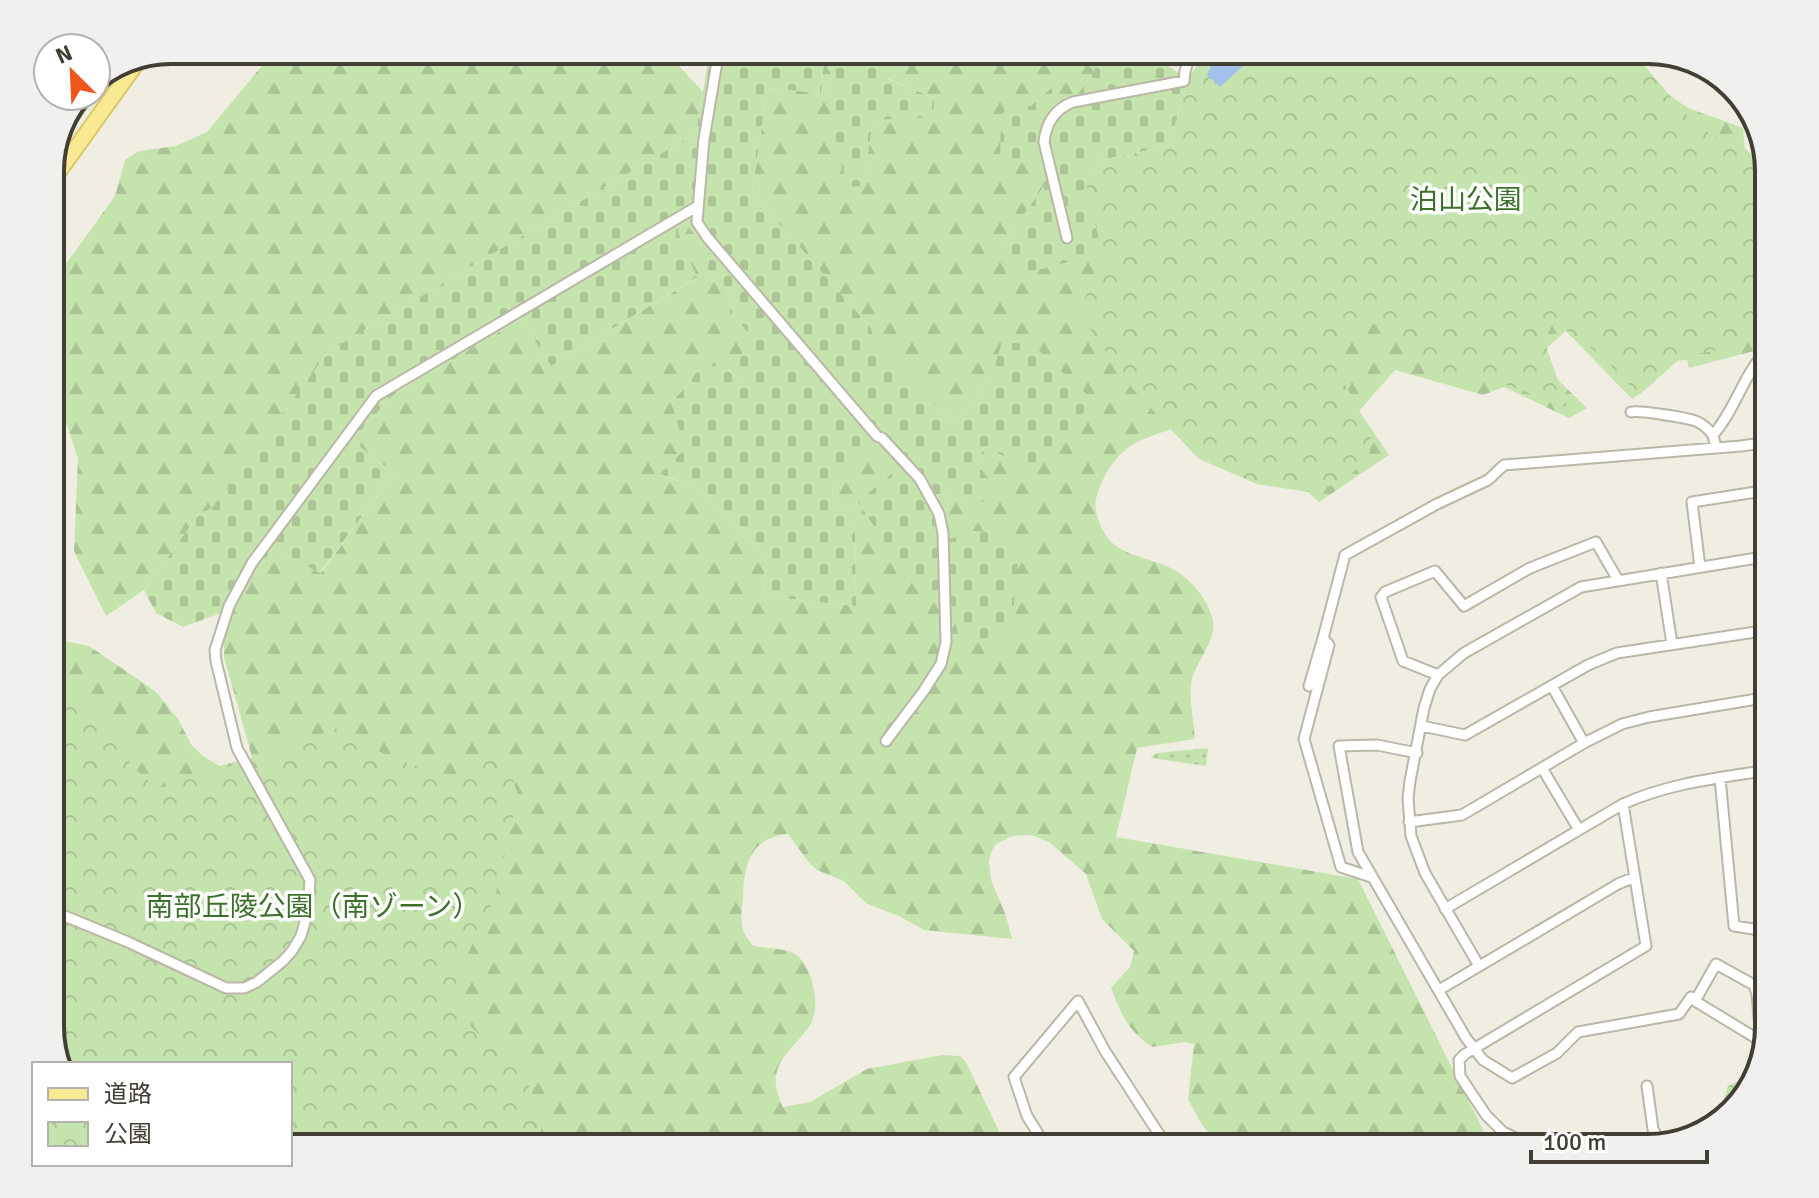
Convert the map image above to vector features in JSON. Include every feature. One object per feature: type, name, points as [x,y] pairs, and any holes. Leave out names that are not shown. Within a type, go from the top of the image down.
[{"type":"main road","points":[[64,164],[130,72]]},
{"type":"street","points":[[717,64],[704,139],[697,222],[877,436],[915,473],[939,514],[943,533],[946,642],[941,664],[886,741]]},
{"type":"street","points":[[1067,238],[1044,142],[1050,121],[1064,106],[1073,102],[1184,81],[1187,64]]},
{"type":"street","points":[[64,916],[226,988],[244,988],[257,982],[283,961],[301,936],[308,911],[310,880],[241,757],[233,734],[215,650],[229,606],[240,585],[259,551],[376,396],[698,206]]},
{"type":"street","points":[[1713,435],[1728,416],[1755,363]]},
{"type":"street","points":[[1631,412],[1639,410],[1691,419],[1713,435],[1716,448]]},
{"type":"street","points":[[1309,686],[1345,555],[1437,504],[1488,480],[1504,465],[1755,444]]},
{"type":"street","points":[[1700,567],[1692,502],[1755,492]]},
{"type":"street","points":[[1438,675],[1403,661],[1381,597],[1385,592],[1435,571],[1464,606],[1530,568],[1596,542],[1618,580]]},
{"type":"street","points":[[1479,966],[1425,873],[1416,853],[1409,822],[1408,798],[1424,708],[1438,675],[1464,653],[1581,587],[1755,558]]},
{"type":"street","points":[[1661,573],[1672,644]]},
{"type":"street","points":[[1422,726],[1465,735],[1588,665],[1617,653],[1755,632]]},
{"type":"street","points":[[1323,638],[1329,645],[1304,739],[1341,867],[1371,877]]},
{"type":"street","points":[[1552,686],[1584,743]]},
{"type":"street","points":[[1409,822],[1462,815],[1622,724],[1755,699]]},
{"type":"street","points":[[1417,753],[1377,745],[1339,746],[1358,852],[1466,1038],[1483,1060],[1512,1078],[1557,1053],[1578,1032],[1679,1014],[1691,997],[1754,1040]]},
{"type":"street","points":[[1542,768],[1579,830]]},
{"type":"street","points":[[1445,909],[1623,804],[1672,786],[1755,772]]},
{"type":"street","points":[[1720,778],[1734,926],[1755,929]]},
{"type":"street","points":[[1507,1134],[1486,1115],[1467,1088],[1460,1076],[1459,1060],[1474,1048],[1646,946],[1623,804]]},
{"type":"street","points":[[1439,990],[1618,884],[1635,877]]},
{"type":"street","points":[[1695,1001],[1716,964],[1755,988]]},
{"type":"street","points":[[1038,1134],[1027,1116],[1014,1077],[1078,1001],[1105,1051],[1159,1134]]},
{"type":"street","points":[[1647,1086],[1655,1133]]},
{"type":"green space","points":[[263,64],[678,64],[703,92],[696,133],[329,351],[212,509],[200,513],[144,590],[106,616],[74,551],[78,459],[64,422],[64,267],[115,196],[125,160],[139,151],[176,146],[207,132]]},
{"type":"green space","points":[[708,64],[824,64],[821,93],[767,88],[752,193],[870,327],[877,344],[948,418],[957,423],[992,375],[1002,342],[1033,345],[1094,401],[1032,469],[985,447],[975,462],[995,486],[983,502],[940,494],[933,501],[950,539],[973,531],[1010,533],[1018,563],[1011,633],[960,643],[951,603],[915,588],[858,502],[897,469],[875,444],[833,481],[832,504],[850,509],[855,515],[856,606],[763,596],[766,557],[700,489],[660,474],[685,449],[671,401],[687,387],[699,368],[720,367],[745,387],[755,384],[739,364],[744,347],[754,340],[729,310],[738,301],[708,270],[709,254],[687,224],[677,230],[697,277],[551,366],[521,319],[392,396],[352,441],[394,473],[320,573],[273,548],[229,610],[183,627],[156,613],[144,590],[200,513],[212,508],[329,351],[696,133]]},
{"type":"green space","points":[[824,64],[833,64],[827,97],[863,186],[873,120],[934,98],[887,78],[890,71],[910,64],[1086,64],[1095,70],[1076,97],[1062,98],[1042,155],[1045,185],[1000,248],[1085,179],[1645,78],[1688,108],[1743,128],[1755,227],[1755,351],[1689,368],[1687,360],[1652,362],[1655,382],[1632,399],[1566,331],[1535,358],[1587,408],[1569,418],[1504,387],[1483,395],[1395,370],[1359,411],[1389,455],[1319,502],[1288,474],[1174,428],[1139,441],[1124,451],[1106,473],[1097,496],[1099,522],[1112,542],[1120,549],[1180,573],[1203,598],[1213,621],[1212,636],[1191,684],[1195,739],[1137,748],[1116,837],[1358,879],[1485,1134],[1209,1134],[1188,1099],[1194,1044],[1185,1042],[1152,1047],[1131,1028],[1111,988],[1130,967],[1134,951],[1102,919],[1086,874],[1049,842],[1031,835],[1012,836],[996,844],[989,862],[991,880],[1012,939],[924,930],[870,905],[844,881],[810,864],[788,834],[765,841],[757,848],[745,875],[742,923],[746,936],[753,946],[787,951],[798,957],[805,964],[815,996],[810,1025],[783,1058],[777,1071],[776,1085],[783,1107],[810,1102],[867,1069],[942,1055],[960,1056],[966,1062],[1000,1134],[292,1134],[292,1062],[70,1062],[64,1034],[64,641],[89,646],[156,692],[178,719],[191,744],[204,757],[220,766],[252,757],[224,657],[229,610],[273,548],[321,573],[394,473],[352,441],[392,396],[521,319],[551,366],[696,278],[676,229],[687,224],[709,254],[708,270],[738,301],[729,310],[754,340],[756,384],[745,387],[730,370],[699,368],[687,387],[671,401],[686,449],[661,475],[700,489],[766,557],[763,596],[856,606],[855,515],[850,509],[832,504],[833,480],[875,444],[898,469],[915,588],[973,531],[950,540],[933,501],[940,494],[963,500],[975,462],[986,446],[992,375],[957,423],[948,418],[876,344],[870,327],[752,193],[767,88],[821,93]]},
{"type":"green space","points":[[833,64],[910,64],[890,71],[888,79],[934,98],[933,117],[873,120],[863,186],[846,187],[827,97]]},
{"type":"green space","points":[[1086,64],[1165,64],[1188,79],[1169,146],[1096,161],[1085,179],[1102,253],[1007,278],[1000,248],[1045,185],[1041,155],[1000,161],[1001,117],[1013,96],[1030,107],[1053,87],[1062,98],[1076,97],[1095,70]]},
{"type":"green space","name":"泊山公園","points":[[1198,64],[1643,64],[1689,118],[1713,136],[1745,148],[1754,157],[1755,334],[1729,348],[1682,357],[1639,395],[1599,354],[1554,322],[1544,341],[1568,408],[1502,383],[1452,380],[1391,330],[1345,315],[1335,365],[1371,433],[1369,459],[1340,483],[1308,492],[1257,484],[1199,459],[1130,386],[1079,314],[1102,253],[1085,179],[1096,161],[1169,146],[1188,79]]},
{"type":"green space","name":"南部丘陵公園（南ゾーン）","points":[[64,696],[87,704],[124,746],[130,764],[157,789],[338,728],[397,761],[455,777],[504,753],[518,795],[495,897],[456,979],[455,1010],[484,1040],[515,1046],[541,1118],[541,1134],[292,1134],[292,1062],[70,1062],[64,1034]]},
{"type":"green space","points":[[1208,748],[1206,766],[1150,758],[1157,753]]},
{"type":"green space","points":[[1740,1080],[1723,1103],[1728,1086]]},
{"type":"water","points":[[1212,64],[1244,64],[1220,87],[1207,75]]}]
